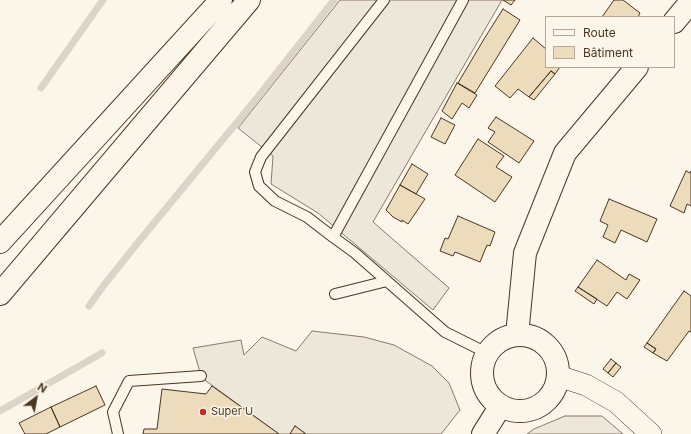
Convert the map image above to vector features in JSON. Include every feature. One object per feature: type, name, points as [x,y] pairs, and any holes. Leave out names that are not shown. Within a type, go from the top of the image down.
[{"type":"main road","points":[[0,242],[221,0]]},
{"type":"main road","points":[[0,294],[249,0]]},
{"type":"main road","points":[[675,21],[688,5],[690,0]]},
{"type":"main road","points":[[517,335],[525,253],[565,152],[636,68]]},
{"type":"main road","points":[[517,335],[530,336],[542,342],[551,351],[557,363],[558,376],[555,389],[548,399],[538,407],[525,410],[513,410],[500,407],[485,388],[482,377],[483,365],[487,353],[495,344],[505,338],[517,335]]},
{"type":"main road","points":[[483,434],[500,407]]},
{"type":"street","points":[[558,376],[586,385],[616,402],[650,434]]},
{"type":"lane","points":[[384,0],[261,157],[255,172],[259,186],[275,202],[307,216],[355,253],[445,332],[487,353]]},
{"type":"lane","points":[[333,237],[463,0]]},
{"type":"lane","points":[[335,294],[387,281]]},
{"type":"lane","points":[[118,434],[113,412],[129,381],[201,376]]},
{"type":"shaded area","points":[[340,0],[502,0],[373,222],[449,288],[433,310],[318,213],[271,184],[273,156],[238,128]]},
{"type":"shaded area","points":[[312,331],[364,337],[394,345],[432,366],[449,383],[460,410],[441,434],[306,434],[295,426],[290,434],[279,434],[201,376],[193,348],[241,340],[244,355],[262,337],[296,351]]},
{"type":"shaded area","points":[[565,416],[602,416],[623,434],[527,434],[534,429]]},
{"type":"building","points":[[503,0],[515,0],[511,5]]},
{"type":"building","points":[[614,0],[623,0],[640,13],[638,16],[603,16]]},
{"type":"building","points":[[503,9],[520,20],[475,93],[458,83]]},
{"type":"building","points":[[533,38],[545,48],[545,68],[559,68],[555,74],[551,71],[529,97],[518,89],[510,98],[495,86]]},
{"type":"building","points":[[551,71],[555,74],[534,100],[529,97]]},
{"type":"building","points":[[457,83],[477,95],[469,108],[462,103],[452,119],[442,111]]},
{"type":"building","points":[[496,117],[534,141],[519,163],[488,142],[495,132],[488,128]]},
{"type":"building","points":[[441,118],[455,125],[445,144],[431,137]]},
{"type":"building","points":[[478,139],[504,156],[496,167],[512,177],[495,202],[455,175]]},
{"type":"building","points":[[412,164],[428,174],[416,194],[400,185]]},
{"type":"building","points":[[686,171],[690,173],[691,171],[691,206],[687,204],[684,213],[670,206]]},
{"type":"building","points":[[400,185],[425,199],[408,224],[393,217],[386,210]]},
{"type":"building","points":[[609,199],[657,219],[647,242],[621,230],[615,243],[603,237],[608,225],[600,221]]},
{"type":"building","points":[[458,216],[495,232],[490,246],[487,245],[480,262],[455,252],[453,256],[440,251],[445,238],[448,239]]},
{"type":"building","points":[[597,260],[626,280],[629,274],[640,280],[627,299],[617,292],[607,306],[578,287]]},
{"type":"building","points":[[578,287],[597,299],[594,304],[575,291]]},
{"type":"building","points":[[684,291],[691,296],[691,332],[689,331],[667,361],[653,353],[656,349],[647,343]]},
{"type":"building","points":[[647,343],[656,349],[653,353],[644,347]]},
{"type":"building","points":[[611,359],[616,363],[608,373],[603,369]]},
{"type":"building","points":[[616,363],[621,367],[613,377],[608,373]]},
{"type":"building","points":[[96,386],[105,405],[60,427],[51,407]]},
{"type":"building","name":"Super U","points":[[212,386],[279,434],[143,434],[144,429],[157,429],[162,389],[206,394]]},
{"type":"building","points":[[51,407],[60,427],[46,434],[25,434],[19,423]]},
{"type":"building","points":[[295,426],[306,434],[290,434]]},
{"type":"waterway","points":[[41,88],[103,0]]},
{"type":"waterway","points":[[89,306],[140,240],[257,98],[334,0]]},
{"type":"waterway","points":[[0,411],[102,353]]},
{"type":"place","name":"Super U","points":[[203,412]]}]
